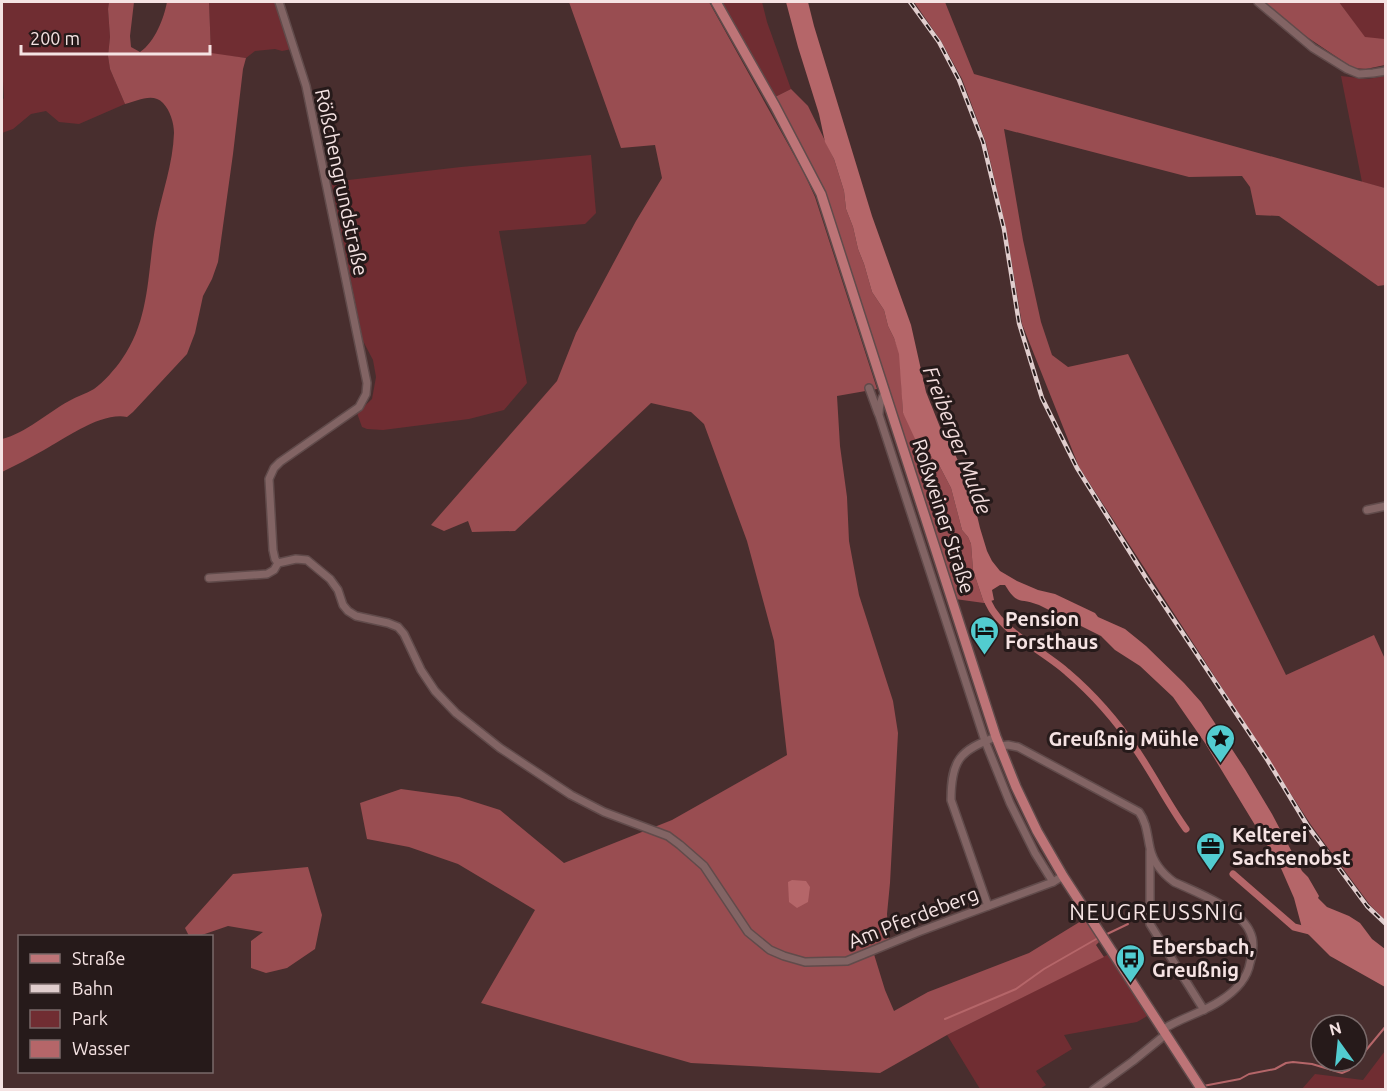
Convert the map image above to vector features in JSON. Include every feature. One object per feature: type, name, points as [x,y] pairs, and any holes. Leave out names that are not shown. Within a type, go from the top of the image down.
[{"type":"main road","name":"Roßweiner Straße","points":[[716,2],[821,194],[980,687],[998,741],[1017,787],[1037,831],[1063,876],[1200,1087]]},
{"type":"street","name":"Rößchengrundstraße","points":[[278,564],[273,550],[268,479],[270,474],[280,462],[359,407],[366,394],[367,383],[306,86],[279,2]]},
{"type":"street","points":[[1258,2],[1313,48],[1347,69],[1359,74],[1386,71]]},
{"type":"street","points":[[869,388],[985,741],[1010,802],[1035,853],[1053,882]]},
{"type":"street","points":[[879,415],[885,393]]},
{"type":"street","points":[[1367,510],[1386,506]]},
{"type":"street","name":"Am Pferdeberg","points":[[209,578],[267,574],[278,564],[296,559],[306,560],[330,579],[348,611],[356,616],[398,627],[435,691],[456,713],[500,748],[571,795],[604,812],[668,836],[704,866],[748,932],[770,950],[783,956],[806,962],[847,961],[1053,882],[1063,876]]},
{"type":"street","points":[[948,627],[959,622]]},
{"type":"street","points":[[969,690],[980,687]]},
{"type":"street","points":[[988,906],[951,800],[951,786],[962,755],[985,741],[998,741],[1018,747],[1139,812],[1147,830],[1153,858],[1167,877],[1226,907],[1250,931],[1254,948],[1249,969],[1242,983],[1220,1001],[1164,1032],[1133,1061],[1093,1089]]},
{"type":"street","points":[[1150,848],[1150,924],[1204,1010]]},
{"type":"green space","points":[[2,2],[109,2],[108,56],[110,69],[125,104],[79,124],[59,122],[46,111],[31,114],[13,129],[2,133],[2,101],[4,98]]},
{"type":"green space","points":[[209,2],[277,2],[292,49],[255,51],[246,58],[211,54]]},
{"type":"green space","points":[[719,2],[762,2],[791,89],[773,98]]},
{"type":"green space","points":[[1339,2],[1385,2],[1385,39],[1365,38]]},
{"type":"green space","points":[[1341,76],[1368,79],[1385,76],[1385,188],[1362,182]]},
{"type":"green space","points":[[591,155],[596,213],[585,224],[499,231],[527,383],[504,410],[469,419],[383,430],[362,427],[357,413],[372,399],[376,377],[373,360],[363,341],[331,182]]},
{"type":"green space","points":[[1109,954],[1149,1015],[1137,1022],[1064,1035],[1072,1049],[1036,1071],[1046,1085],[1040,1089],[980,1089],[947,1035]]},
{"type":"green space","points":[[1385,1051],[1385,1089],[1302,1089],[1315,1074],[1363,1080]]},
{"type":"shaded area","points":[[109,2],[134,2],[131,47],[140,52],[158,29],[167,2],[209,2],[211,53],[246,58],[218,262],[203,296],[195,333],[187,354],[133,412],[127,417],[106,418],[84,427],[2,472],[2,439],[28,428],[101,383],[119,363],[131,343],[143,310],[156,223],[172,156],[174,129],[170,113],[159,100],[145,98],[125,104],[110,69],[108,56]]},
{"type":"shaded area","points":[[569,2],[709,2],[815,197],[877,389],[837,396],[849,541],[859,595],[893,701],[898,733],[887,914],[889,940],[875,945],[873,951],[894,1011],[928,992],[1029,953],[1086,918],[1100,941],[1096,945],[1104,957],[947,1035],[880,1073],[691,1063],[481,1003],[535,910],[458,864],[409,847],[367,839],[360,803],[401,789],[459,797],[500,810],[564,863],[672,820],[787,755],[774,641],[747,541],[704,424],[691,412],[651,403],[515,531],[472,532],[468,521],[444,531],[431,525],[557,381],[576,333],[636,221],[662,178],[655,145],[621,148]]},
{"type":"shaded area","points":[[914,2],[945,2],[974,74],[1385,188],[1385,285],[1378,286],[1279,216],[1256,215],[1250,187],[1242,176],[1189,177],[1004,129],[1023,240],[1041,322],[1052,355],[1068,367],[1128,354],[1286,675],[1374,635],[1385,659],[1385,920],[1370,905],[1311,825],[1079,467],[1022,324],[1006,229],[986,143],[962,79],[941,41]]},
{"type":"shaded area","points":[[1264,2],[1339,2],[1365,37],[1385,39],[1385,65],[1366,69],[1353,68],[1301,33]]},
{"type":"shaded area","points":[[791,89],[808,106],[834,159],[844,191],[846,209],[872,292],[884,310],[900,354],[903,413],[927,446],[951,488],[962,530],[971,544],[973,570],[984,603],[955,599],[845,257],[773,98]]},
{"type":"shaded area","points":[[308,867],[322,915],[315,949],[287,968],[266,973],[251,968],[251,941],[263,932],[228,926],[202,935],[188,935],[185,928],[233,874]]},
{"type":"water","points":[[786,2],[808,2],[872,216],[911,325],[926,392],[940,427],[964,474],[992,561],[1000,571],[1017,581],[1055,594],[1125,629],[1184,683],[1201,702],[1245,769],[1302,871],[1319,896],[1318,898],[1327,907],[1360,923],[1372,939],[1385,949],[1385,987],[1330,956],[1302,928],[1294,898],[1280,866],[1205,743],[1173,697],[1140,666],[1115,650],[1101,636],[1039,605],[1019,600],[1009,592],[1005,585],[992,590],[994,600],[984,603],[973,570],[971,544],[962,530],[951,488],[927,446],[916,441],[903,413],[899,354],[884,310],[872,292],[858,249],[846,209],[844,191],[834,159],[825,142]]},
{"type":"water","points":[[806,881],[810,887],[808,902],[797,908],[789,902],[788,882]]},
{"type":"waterway","points":[[986,595],[990,607],[1008,628],[1067,672],[1105,709],[1137,751],[1186,829]]},
{"type":"waterway","points":[[1233,874],[1294,927],[1310,931]]},
{"type":"waterway","points":[[1105,935],[1128,924]]},
{"type":"waterway","points":[[945,1019],[1016,989],[1044,969],[1098,938]]},
{"type":"waterway","points":[[1369,1047],[1386,1026]]},
{"type":"waterway","points":[[1203,1086],[1240,1079],[1249,1074],[1275,1069],[1286,1063],[1309,1064]]},
{"type":"railway","points":[[910,2],[939,42],[959,80],[983,142],[1004,229],[1019,323],[1042,398],[1077,468],[1148,581],[1268,761],[1307,825],[1367,906],[1386,924]]},
{"type":"place","name":"Pension Forsthaus","points":[[984,656]]},
{"type":"place","name":"Greußnig Mühle","points":[[1220,764]]},
{"type":"place","name":"Kelterei Sachsenobst","points":[[1211,872]]},
{"type":"place","name":"Ebersbach, Greußnig","points":[[1131,984]]},
{"type":"district","name":"NEUGREUSSNIG","points":[[1157,911]]},
{"type":"water label","name":"Freiberger Mulde","points":[[958,440]]}]
